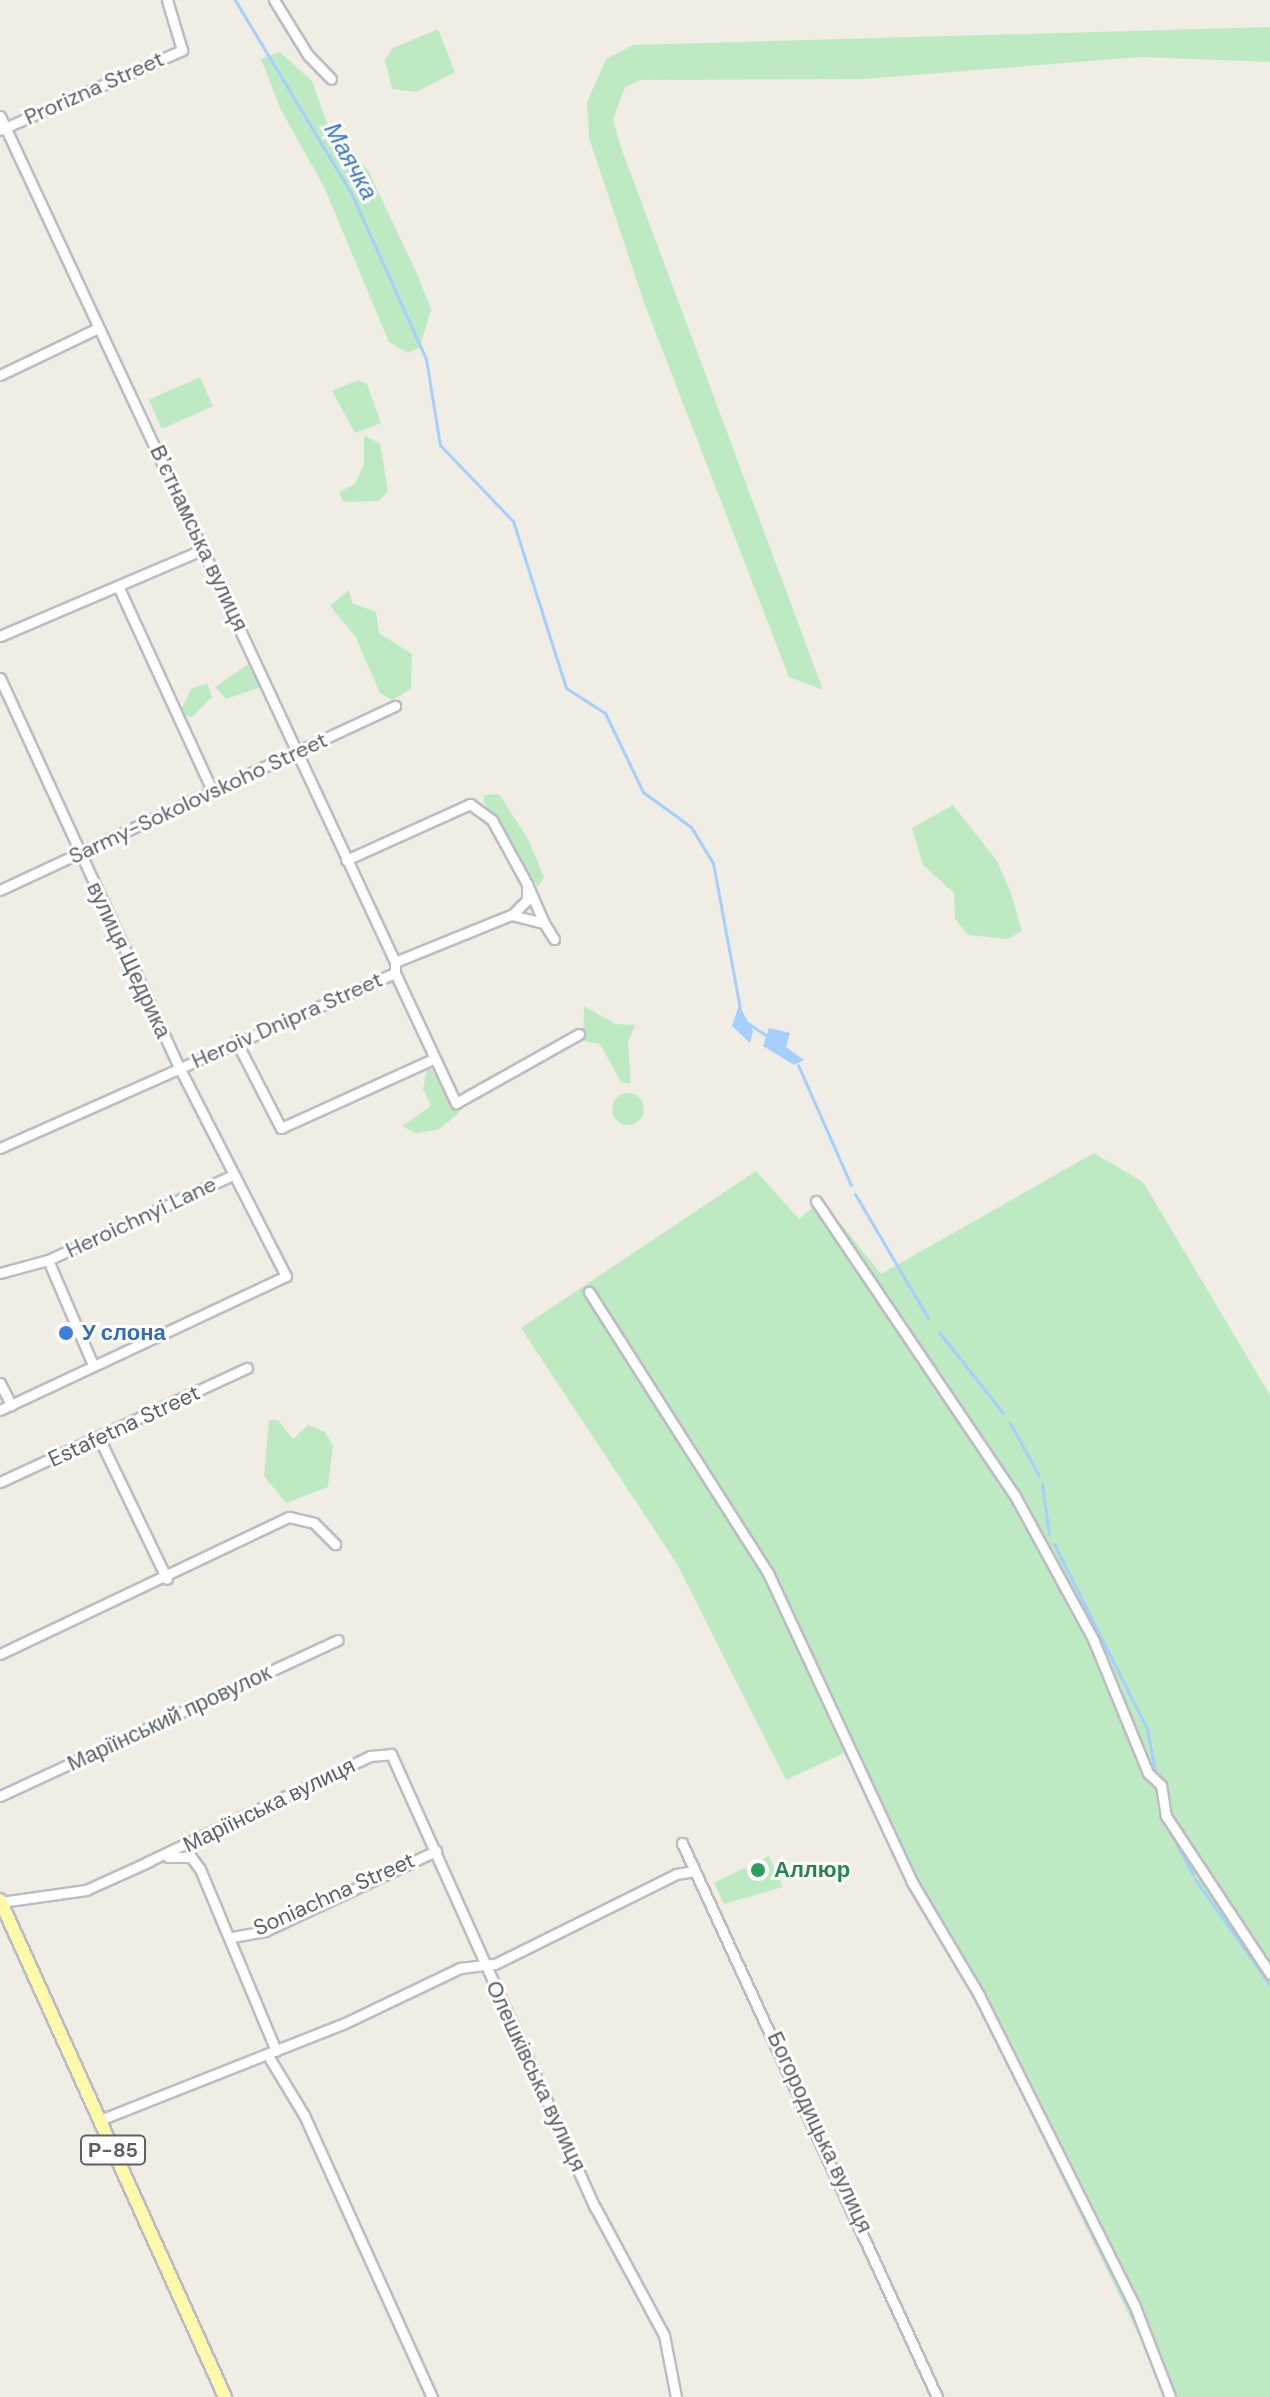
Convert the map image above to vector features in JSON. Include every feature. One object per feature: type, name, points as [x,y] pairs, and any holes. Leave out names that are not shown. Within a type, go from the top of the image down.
[{"type":"main road","name":"Р-85","points":[[1,1901],[225,2397]]},
{"type":"street","name":"Prorizna Street","points":[[2,128],[182,50],[167,0]]},
{"type":"street","points":[[274,0],[308,55],[331,79]]},
{"type":"street","name":"Вʼєтнамська вулиця","points":[[0,116],[2,128],[297,751],[395,967],[431,1060],[456,1103],[579,1034]]},
{"type":"street","points":[[0,375],[98,328]]},
{"type":"street","points":[[0,636],[204,549]]},
{"type":"street","points":[[118,586],[211,788]]},
{"type":"street","name":"вулиця Щедрика","points":[[0,678],[179,1067]]},
{"type":"street","name":"Sarmy-Sokolovskoho Street","points":[[0,890],[80,855],[211,788],[395,706]]},
{"type":"street","points":[[346,860],[470,804],[492,820],[554,939]]},
{"type":"street","points":[[511,915],[527,900],[527,884]]},
{"type":"street","points":[[511,915],[544,923]]},
{"type":"street","name":"Heroiv Dnipra Street","points":[[0,1148],[511,915]]},
{"type":"street","points":[[236,1041],[281,1128],[431,1060]]},
{"type":"street","name":"Heroiv Dnipra Street","points":[[93,1365],[286,1281],[179,1067]]},
{"type":"street","name":"Heroichnyi Lane","points":[[0,1273],[48,1260],[233,1175]]},
{"type":"street","points":[[816,1201],[1014,1494],[1093,1639],[1156,1781],[1166,1816],[1270,1974]]},
{"type":"street","points":[[0,1410],[93,1365],[48,1260]]},
{"type":"street","points":[[589,1292],[768,1573],[912,1882],[979,1995],[1134,2304],[1170,2397]]},
{"type":"street","name":"Estafetna Street","points":[[0,1482],[100,1440],[247,1368]]},
{"type":"street","points":[[0,1383],[11,1405]]},
{"type":"street","points":[[100,1440],[167,1579]]},
{"type":"street","points":[[0,1654],[167,1579],[289,1517],[314,1523],[335,1544]]},
{"type":"street","name":"Маріїнський провулок","points":[[0,1796],[338,1640]]},
{"type":"street","name":"Олешківська вулиця","points":[[391,1754],[485,1967],[634,2288],[664,2335],[676,2397]]},
{"type":"street","name":"Маріїнська вулиця","points":[[1,1901],[86,1890],[370,1756],[391,1754]]},
{"type":"street","name":"Богородицька вулиця","points":[[682,1843],[937,2397]]},
{"type":"street","name":"Soniachna Street","points":[[232,1937],[265,1931],[436,1851]]},
{"type":"street","points":[[147,1862],[191,1857],[232,1937],[272,2052],[304,2115],[432,2397]]},
{"type":"street","points":[[100,2120],[272,2052],[460,1968],[485,1967],[695,1871]]},
{"type":"green space","points":[[1270,27],[1270,62],[1140,57],[864,79],[641,80],[625,87],[613,120],[622,150],[823,690],[789,677],[645,305],[589,138],[587,102],[606,59],[633,45]]},
{"type":"green space","points":[[438,29],[455,72],[416,92],[392,89],[385,60],[393,48]]},
{"type":"green space","points":[[280,52],[312,81],[330,131],[368,170],[418,276],[431,309],[420,347],[408,353],[389,342],[324,187],[280,108],[261,59]]},
{"type":"green space","points":[[200,377],[213,406],[162,429],[149,400]]},
{"type":"green space","points":[[358,380],[367,384],[381,423],[355,433],[332,391]]},
{"type":"green space","points":[[364,436],[380,443],[388,491],[379,501],[343,502],[339,492],[355,484],[364,464]]},
{"type":"green space","points":[[349,590],[352,603],[376,612],[379,633],[412,654],[411,689],[393,700],[380,693],[355,636],[330,606]]},
{"type":"green space","points":[[250,663],[264,686],[226,699],[215,687]]},
{"type":"green space","points":[[207,683],[212,697],[192,717],[179,714],[191,689]]},
{"type":"green space","points":[[499,794],[529,841],[544,877],[538,887],[484,803],[484,795]]},
{"type":"green space","points":[[953,805],[997,861],[1011,893],[1022,931],[1008,939],[968,935],[955,919],[954,893],[923,865],[912,828]]},
{"type":"green space","points":[[584,1006],[616,1024],[635,1025],[628,1043],[631,1084],[621,1082],[600,1044],[583,1041]]},
{"type":"green space","points":[[428,1065],[460,1112],[438,1130],[415,1133],[402,1126],[431,1106],[423,1089]]},
{"type":"green space","points":[[628,1093],[639,1098],[644,1109],[639,1120],[628,1125],[617,1120],[612,1109],[617,1098]]},
{"type":"green space","points":[[1094,1153],[1143,1182],[1270,1395],[1270,2397],[1169,2397],[894,1834],[844,1753],[786,1780],[677,1564],[521,1328],[756,1171],[799,1219],[822,1200],[881,1274]]},
{"type":"green space","points":[[269,1420],[278,1420],[293,1439],[308,1425],[325,1432],[333,1446],[328,1487],[286,1503],[264,1476]]},
{"type":"green space","name":"Аллюр","points":[[769,1856],[783,1887],[724,1904],[714,1883]]},
{"type":"water","points":[[739,1005],[753,1031],[750,1043],[732,1026]]},
{"type":"water","points":[[769,1028],[790,1033],[786,1047],[804,1060],[794,1065],[763,1046]]},
{"type":"waterway","name":"Маячка","points":[[235,0],[352,195],[426,359],[440,445],[513,521],[566,688],[605,713],[643,792],[691,827],[713,863],[740,1008]]},
{"type":"waterway","points":[[749,1024],[766,1035]]},
{"type":"waterway","points":[[798,1065],[851,1185]]},
{"type":"waterway","points":[[855,1194],[928,1318]]},
{"type":"waterway","points":[[939,1332],[1003,1413]]},
{"type":"waterway","points":[[1010,1423],[1039,1476]]},
{"type":"waterway","points":[[1042,1484],[1049,1534]]},
{"type":"waterway","points":[[1054,1544],[1147,1729],[1156,1776]]},
{"type":"waterway","points":[[1156,1784],[1160,1811],[1193,1875]]},
{"type":"waterway","points":[[1195,1879],[1270,1985]]},
{"type":"place","name":"У слона","points":[[66,1333]]},
{"type":"place","name":"Аллюр","points":[[758,1870]]}]
